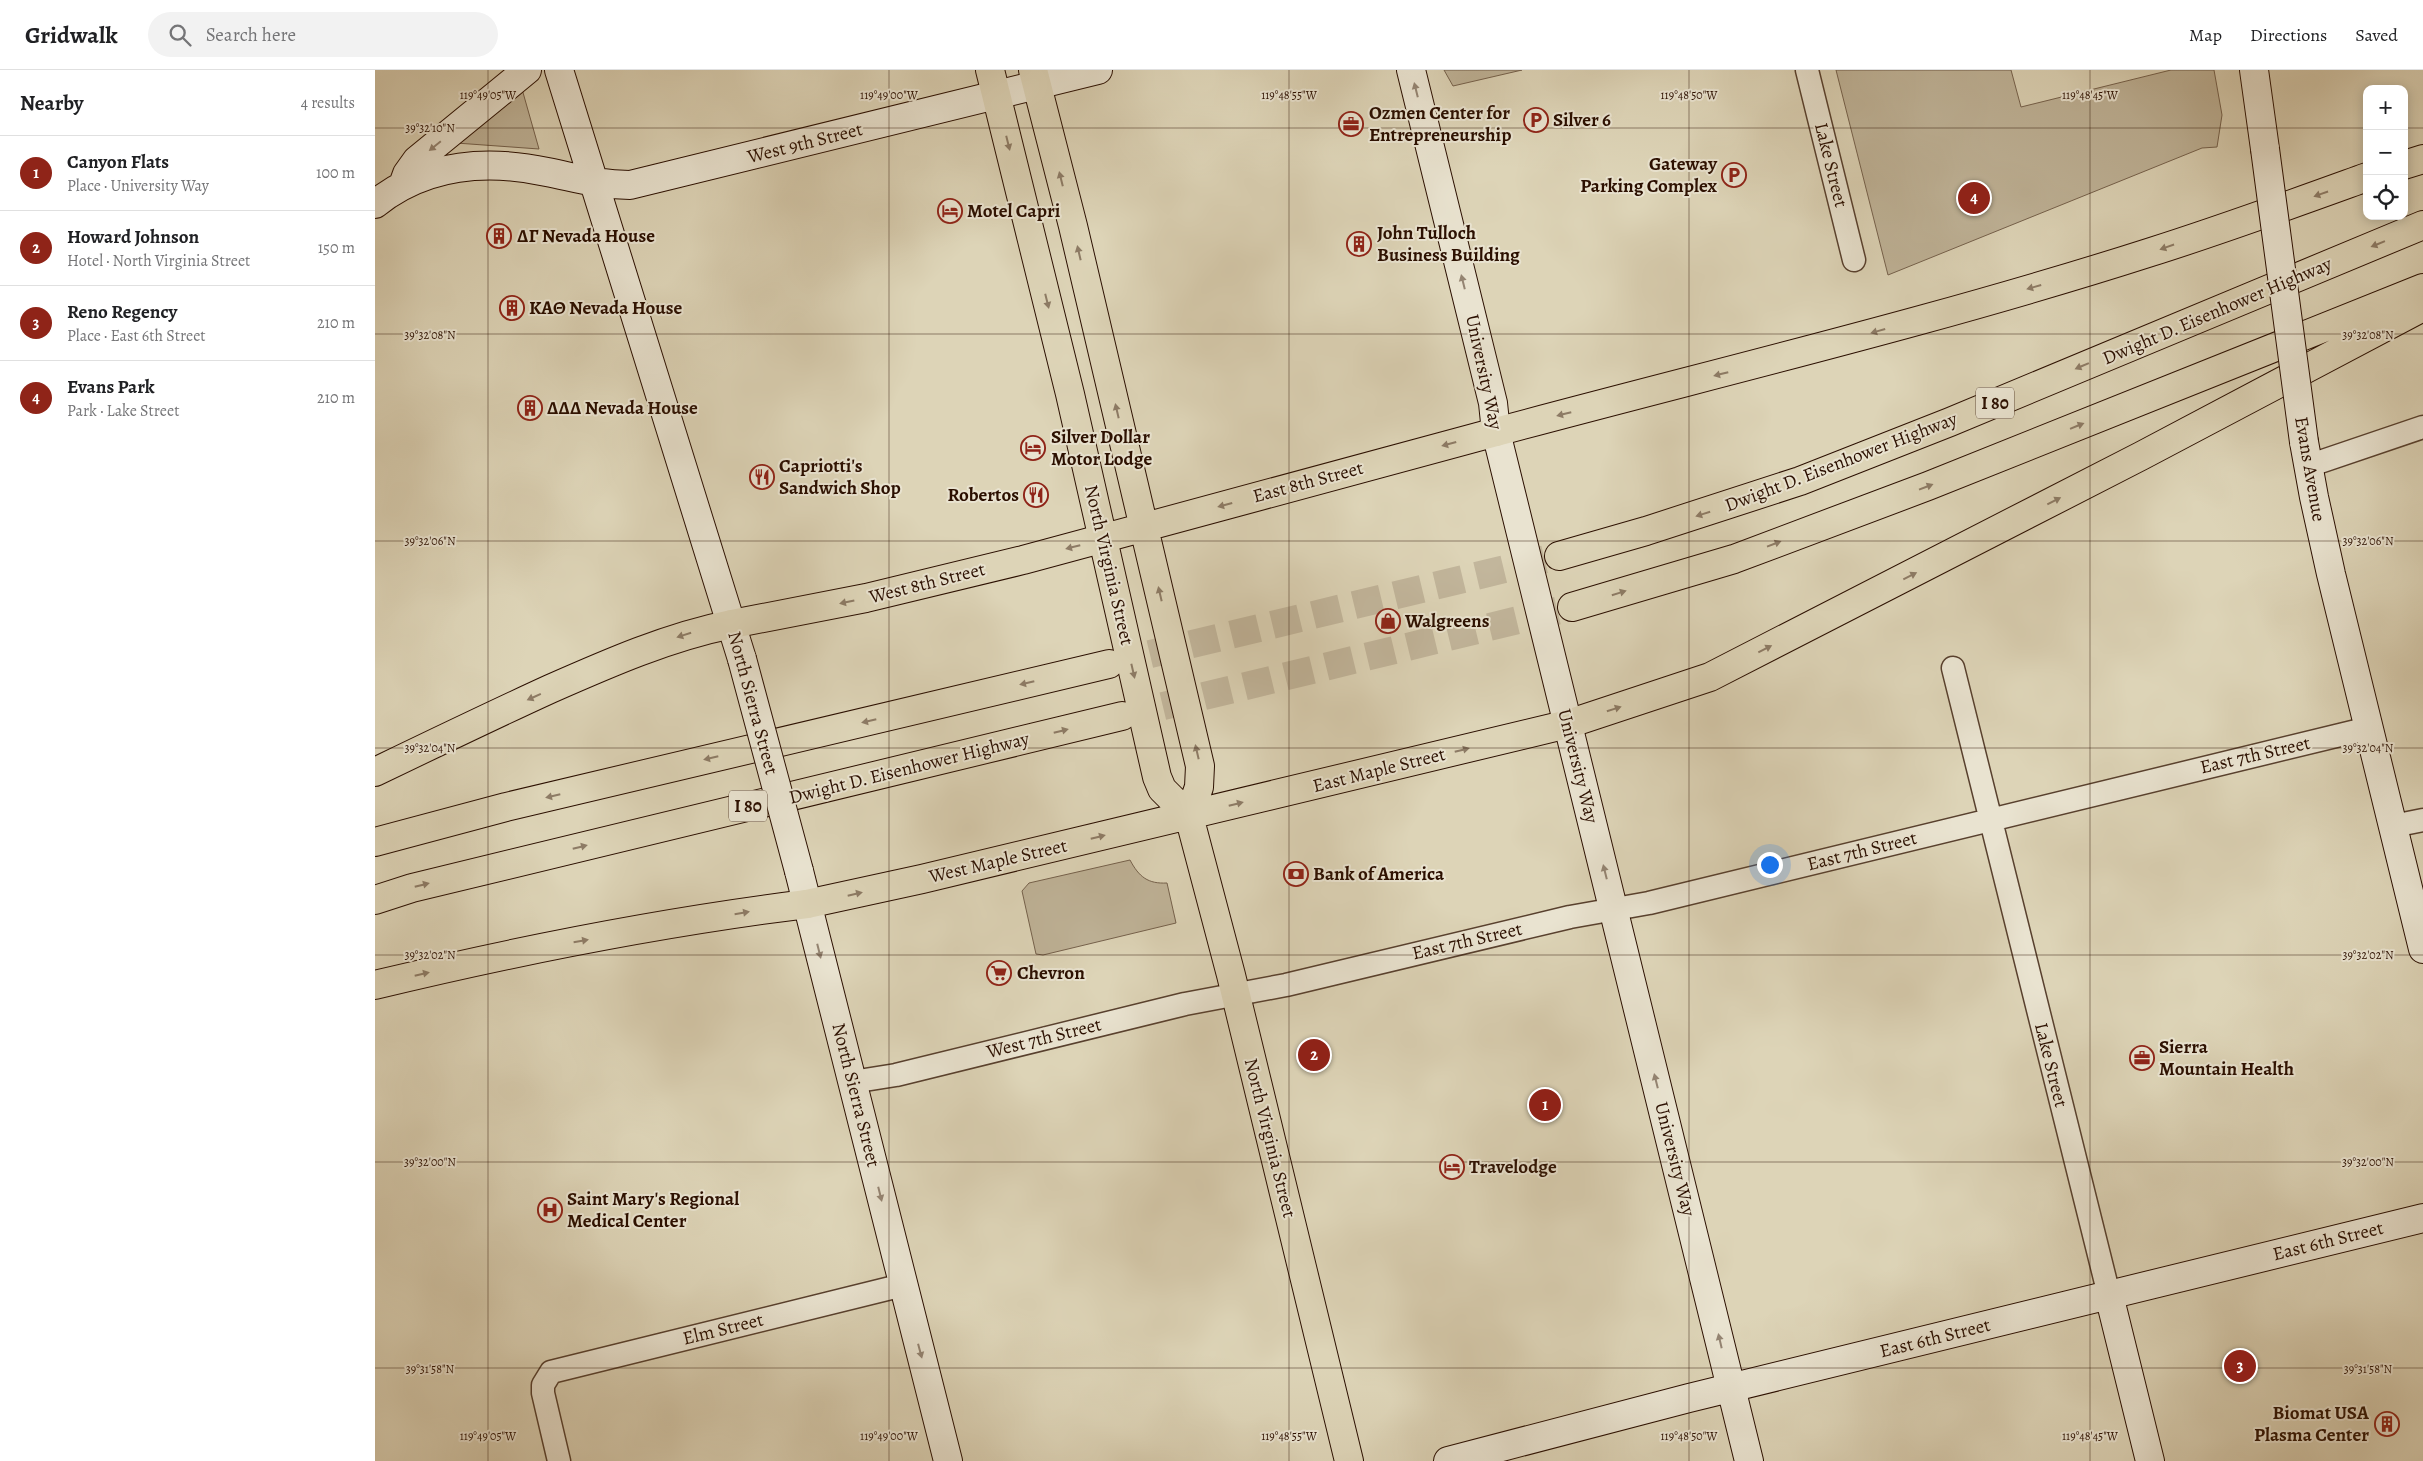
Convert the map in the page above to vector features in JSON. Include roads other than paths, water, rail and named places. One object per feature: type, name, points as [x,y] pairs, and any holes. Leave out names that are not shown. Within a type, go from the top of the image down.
[{"type":"main road","points":[[375,204],[403,184],[407,174],[417,160],[527,70]]},
{"type":"main road","name":"North Sierra Street","points":[[559,70],[732,624],[799,870],[948,1461]]},
{"type":"main road","name":"West 9th Street","points":[[403,184],[434,172],[474,166],[532,169],[595,184],[630,185],[1014,82],[1098,70]]},
{"type":"main road","name":"University Way","points":[[1411,70],[1493,403],[1496,432],[1615,909],[1749,1461]]},
{"type":"main road","name":"Evans Avenue","points":[[2254,70],[2306,454],[2369,728],[2423,949]]},
{"type":"main road","name":"North Virginia Street","points":[[1014,82],[1122,533],[1200,766],[1199,787],[1189,816]]},
{"type":"main road","name":"North Virginia Street","points":[[1014,82],[1073,226],[1122,533],[1157,777],[1162,789],[1189,816],[1236,994],[1349,1461]]},
{"type":"main road","points":[[2408,164],[2423,160]]},
{"type":"main road","name":"East 8th Street","points":[[1122,533],[1496,432],[1757,365],[2081,274],[2180,243],[2363,178]]},
{"type":"main road","name":"Dwight D. Eisenhower Highway","points":[[1559,556],[1655,529],[1808,478],[1950,422],[2423,225]]},
{"type":"main road","points":[[1572,607],[1734,559],[1937,482],[2423,288]]},
{"type":"main road","name":"East Maple Street","points":[[1189,816],[1568,724],[1710,677],[2097,479],[2423,307]]},
{"type":"main road","name":"West 8th Street","points":[[375,772],[499,712],[616,660],[697,631],[866,598],[1122,533]]},
{"type":"main road","points":[[375,842],[506,807],[1109,664]]},
{"type":"main road","name":"Dwight D. Eisenhower Highway","points":[[375,900],[412,888],[1122,716]]},
{"type":"main road","name":"West Maple Street","points":[[375,985],[567,944],[807,904],[922,880],[1189,816]]},
{"type":"main road","name":"East 6th Street","points":[[1448,1461],[1732,1388],[2423,1218]]},
{"type":"main road","name":"Lake Street","points":[[2109,1295],[2150,1461]]},
{"type":"street","name":"Lake Street","points":[[1807,70],[1854,260]]},
{"type":"street","points":[[2306,454],[2423,427]]},
{"type":"street","name":"Lake Street","points":[[1953,668],[2109,1295]]},
{"type":"street","name":"East 7th Street","points":[[1236,994],[1286,985],[1569,917],[1649,903],[2369,728]]},
{"type":"street","points":[[2393,826],[2423,820]]},
{"type":"street","name":"West 7th Street","points":[[852,1082],[896,1074],[1185,1004],[1236,994]]},
{"type":"street","name":"Elm Street","points":[[559,1461],[543,1393],[546,1377],[551,1372],[567,1366],[903,1285]]},
{"type":"tunnel","points":[[1109,664],[1559,556]]},
{"type":"tunnel","points":[[1122,716],[1572,607]]},
{"type":"place","name":"Silver 6","points":[[1536,120]]},
{"type":"place","name":"Ozmen Center for Entrepreneurship","points":[[1351,124]]},
{"type":"place","name":"Gateway Parking Complex","points":[[1734,175]]},
{"type":"place","name":"Evans Park","points":[[1974,198]]},
{"type":"place","name":"Motel Capri","points":[[950,211]]},
{"type":"place","name":"ΔΓ Nevada House","points":[[499,236]]},
{"type":"place","name":"John Tulloch Business Building","points":[[1359,244]]},
{"type":"place","name":"ΚΑΘ Nevada House","points":[[512,308]]},
{"type":"place","name":"ΔΔΔ Nevada House","points":[[530,408]]},
{"type":"place","name":"Silver Dollar Motor Lodge","points":[[1033,448]]},
{"type":"place","name":"Capriotti's Sandwich Shop","points":[[762,477]]},
{"type":"place","name":"Robertos","points":[[1036,495]]},
{"type":"place","name":"Walgreens","points":[[1388,621]]},
{"type":"place","name":"Bank of America","points":[[1296,874]]},
{"type":"place","name":"Chevron","points":[[999,973]]},
{"type":"place","name":"Howard Johnson","points":[[1314,1055]]},
{"type":"place","name":"Sierra Mountain Health","points":[[2142,1058]]},
{"type":"place","name":"Canyon Flats","points":[[1545,1105]]},
{"type":"place","name":"Travelodge","points":[[1452,1167]]},
{"type":"place","name":"Saint Mary's Regional Medical Center","points":[[550,1210]]},
{"type":"place","name":"Reno Regency","points":[[2240,1366]]},
{"type":"place","name":"Biomat USA Plasma Center","points":[[2387,1424]]}]
